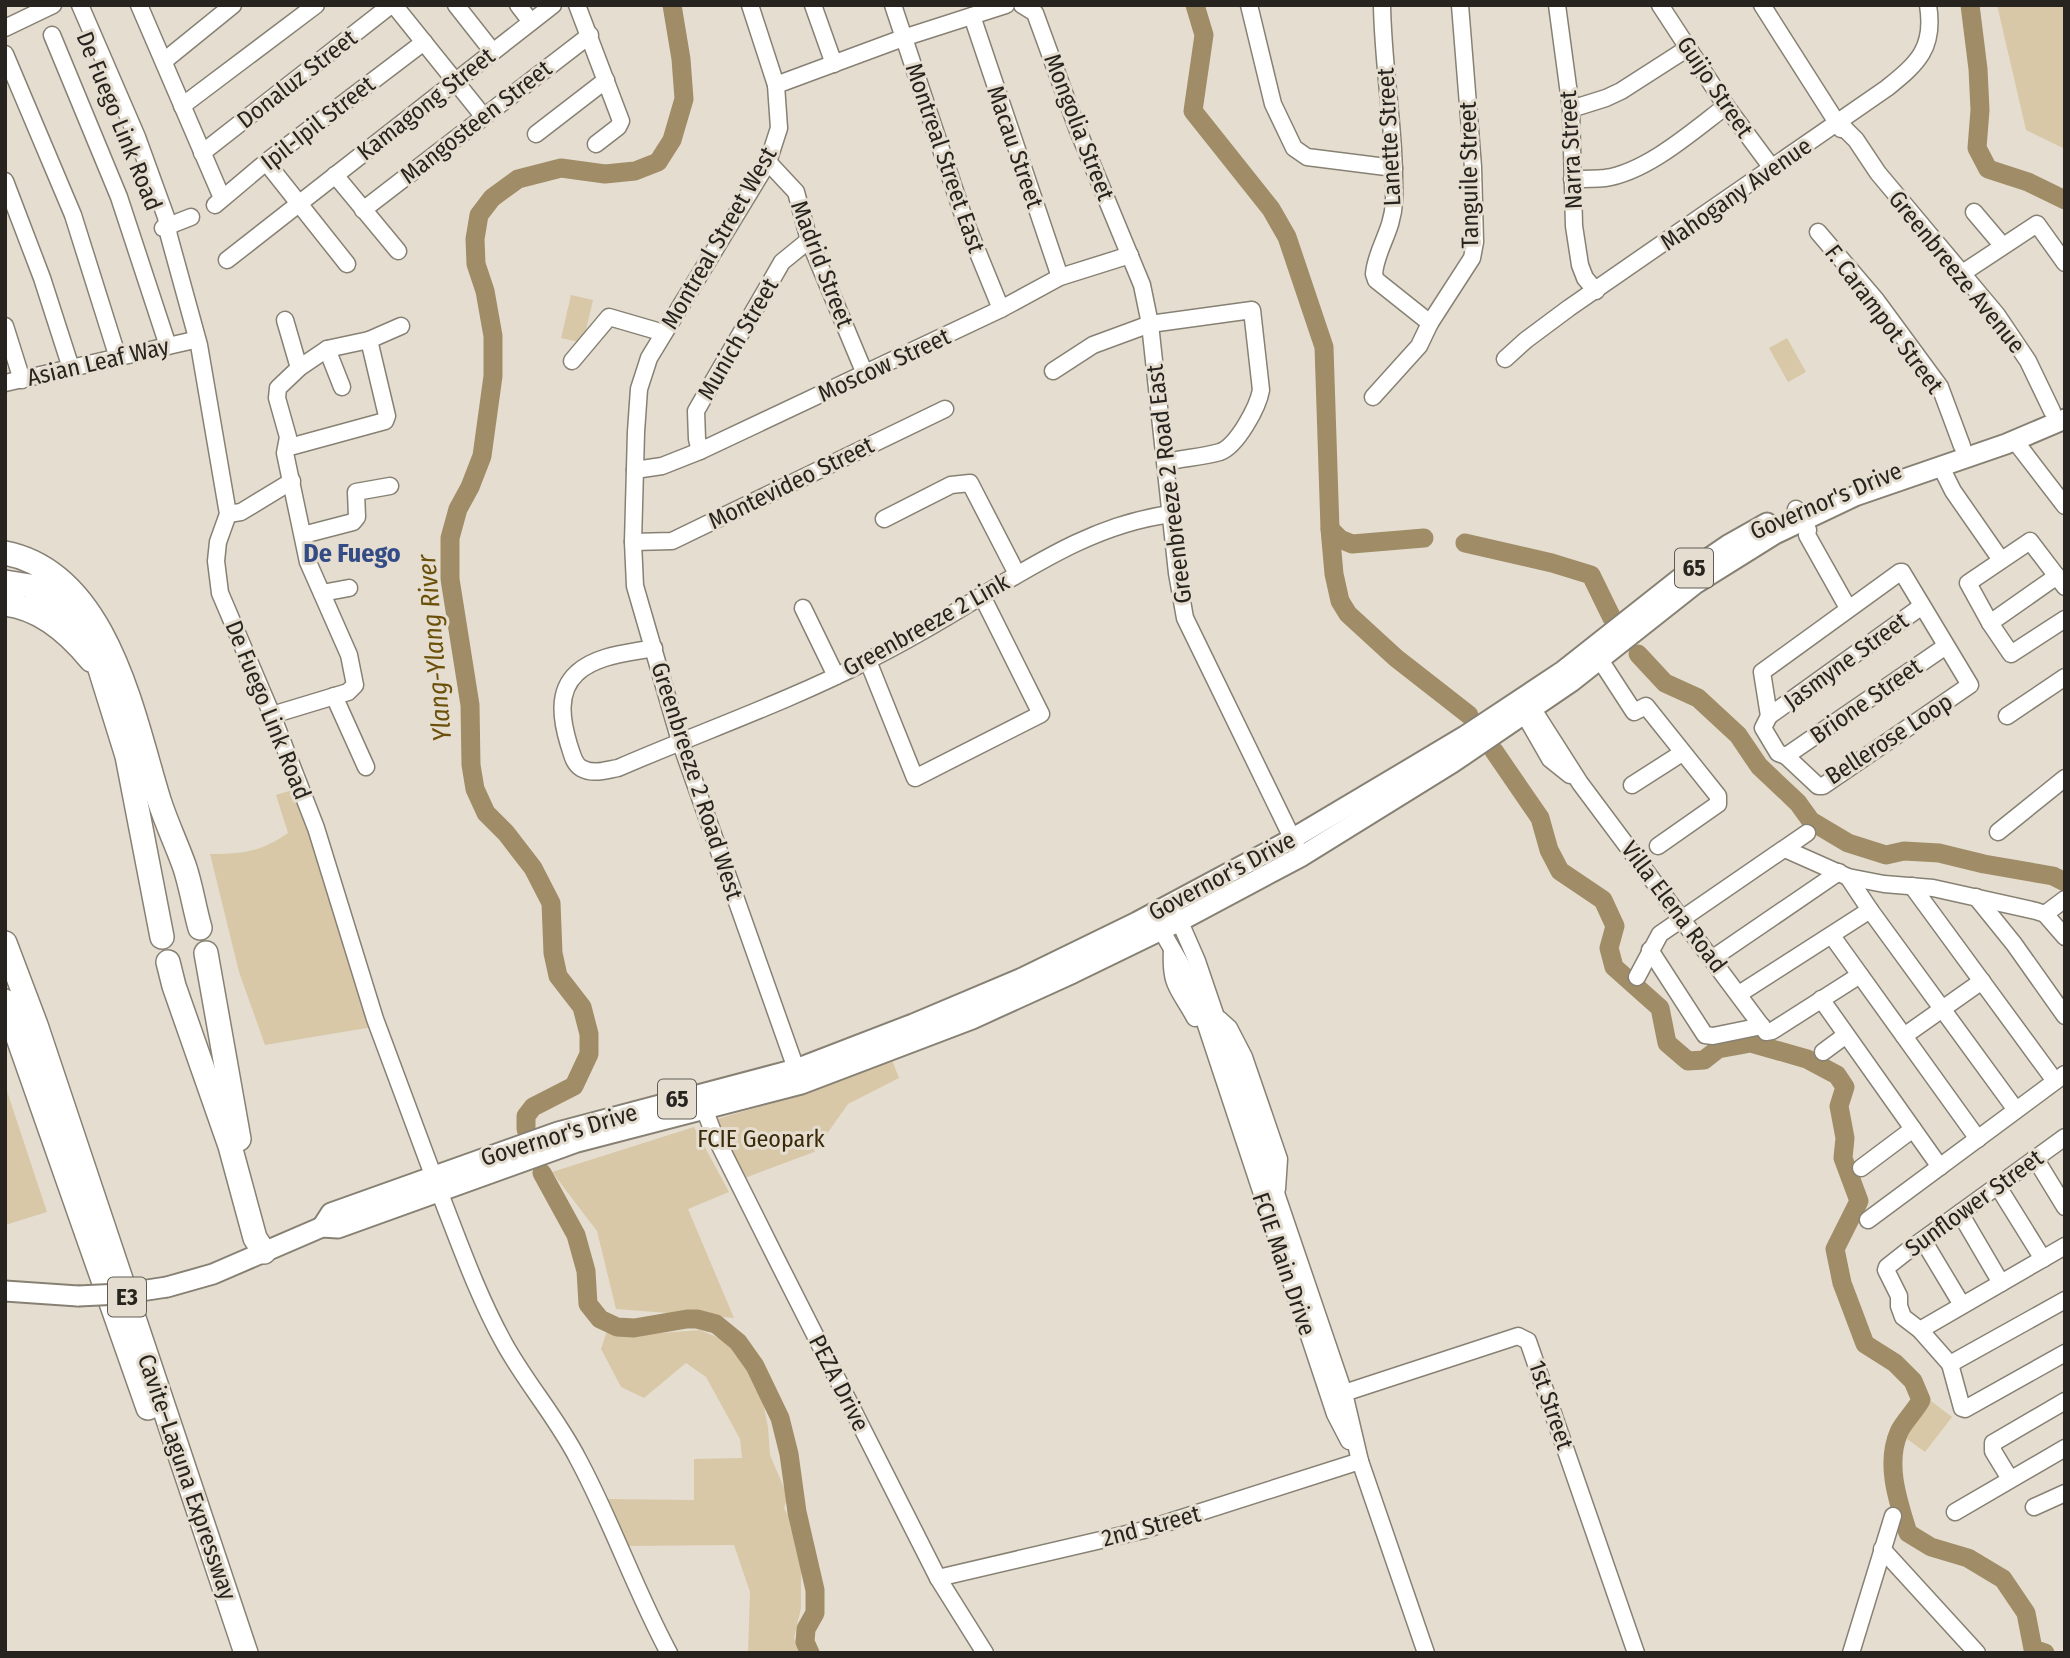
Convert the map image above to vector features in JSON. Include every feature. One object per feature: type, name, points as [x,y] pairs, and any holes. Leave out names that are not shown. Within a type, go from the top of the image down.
[{"type":"highway","points":[[5,554],[40,565],[75,597],[96,622],[115,660],[160,803],[185,869],[200,928]]},
{"type":"highway","points":[[5,569],[38,576],[75,597]]},
{"type":"highway","points":[[5,582],[30,586],[47,594],[70,613],[88,636],[127,756],[162,937]]},
{"type":"highway","points":[[5,604],[33,611],[52,622],[81,648],[95,665],[105,684]]},
{"type":"highway","name":"Cavite–Laguna Expressway","points":[[5,943],[40,1038],[246,1653]]},
{"type":"highway","points":[[206,953],[240,1143],[264,1234],[264,1252]]},
{"type":"highway","points":[[169,962],[174,986],[230,1146],[255,1238],[264,1252]]},
{"type":"highway","name":"Cavite–Laguna Expressway","points":[[5,1001],[201,1558],[231,1653]]},
{"type":"main road","name":"Governor's Drive","points":[[1802,519],[1838,491],[2061,412]]},
{"type":"main road","name":"Governor's Drive","points":[[561,1140],[704,1108],[799,1076],[913,1024],[1152,925],[1297,847],[1469,742],[1745,551],[1802,519],[1855,496],[2015,441],[2061,412]]},
{"type":"main road","name":"Governor's Drive","points":[[5,1291],[78,1296],[121,1294],[167,1287],[213,1273],[322,1227],[338,1228],[436,1183],[501,1160],[561,1140],[799,1076]]},
{"type":"street","name":"De Fuego Link Road","points":[[72,5],[131,140],[166,230]]},
{"type":"street","name":"De Fuego Link Road","points":[[80,5],[137,137],[199,345],[228,514],[218,542],[216,561],[220,593],[316,828],[375,1019],[475,1283],[504,1344],[553,1415],[578,1458],[605,1511],[668,1653]]},
{"type":"street","points":[[164,61],[233,5]]},
{"type":"street","points":[[182,106],[316,5]]},
{"type":"street","points":[[393,5],[484,117]]},
{"type":"street","name":"Donaluz Street","points":[[202,153],[393,5]]},
{"type":"street","points":[[456,5],[493,52]]},
{"type":"street","points":[[517,5],[531,22]]},
{"type":"street","name":"Kamagong Street","points":[[226,260],[553,5]]},
{"type":"street","points":[[577,5],[621,121],[618,127],[596,144]]},
{"type":"street","name":"Montreal Street West","points":[[635,470],[639,388],[649,358],[768,162],[779,128],[776,85],[750,5]]},
{"type":"street","points":[[813,5],[834,64]]},
{"type":"street","name":"Montreal Street East","points":[[892,5],[965,221],[1001,309]]},
{"type":"street","points":[[776,85],[903,38],[1006,5]]},
{"type":"street","name":"Mongolia Street","points":[[1022,5],[1035,13],[1077,128],[1130,255]]},
{"type":"street","points":[[1249,5],[1273,104],[1294,148],[1307,157],[1394,168]]},
{"type":"street","name":"Lanette Street","points":[[1382,5],[1394,168],[1392,222],[1374,274],[1376,280],[1430,323]]},
{"type":"street","name":"Tanguile Street","points":[[1373,397],[1419,346],[1430,323],[1472,258],[1475,242],[1471,122],[1460,5]]},
{"type":"street","name":"Narra Street","points":[[1557,5],[1571,108],[1574,226],[1580,265],[1585,278],[1596,290]]},
{"type":"street","name":"Guijo Street","points":[[1660,5],[1726,106],[1772,168]]},
{"type":"street","name":"Greenbreeze Avenue","points":[[1762,5],[1838,122],[1863,149],[1878,173],[2017,342],[2061,412]]},
{"type":"street","name":"Mahogany Avenue","points":[[1504,359],[1596,290],[1887,88],[1917,64],[1927,42],[1928,5]]},
{"type":"street","points":[[5,28],[44,7]]},
{"type":"street","points":[[147,9],[164,61],[202,153]]},
{"type":"street","name":"Macau Street","points":[[972,16],[1060,277]]},
{"type":"street","points":[[52,35],[119,197],[168,346]]},
{"type":"street","name":"Mangosteen Street","points":[[363,210],[590,35]]},
{"type":"street","name":"Ipil-Ipil Street","points":[[202,153],[218,202],[266,162],[424,42]]},
{"type":"street","points":[[1571,108],[1620,91],[1688,48]]},
{"type":"street","points":[[5,54],[11,82],[73,215],[118,358]]},
{"type":"street","points":[[536,134],[606,80]]},
{"type":"street","points":[[1572,179],[1606,178],[1632,169],[1679,141],[1726,106]]},
{"type":"street","points":[[266,162],[347,264]]},
{"type":"street","name":"Madrid Street","points":[[768,162],[796,192],[809,240],[865,374]]},
{"type":"street","points":[[335,174],[398,251]]},
{"type":"street","points":[[5,181],[42,278],[71,368]]},
{"type":"street","points":[[1974,212],[2002,245]]},
{"type":"street","points":[[166,230],[191,217]]},
{"type":"street","points":[[1961,274],[2037,224],[2065,263]]},
{"type":"street","name":"F. Carampot Street","points":[[1818,232],[1876,300],[1940,387],[1962,446]]},
{"type":"street","name":"Munich Street","points":[[700,451],[696,439],[696,411],[782,262],[809,240]]},
{"type":"street","name":"Moscow Street","points":[[635,470],[662,466],[700,451],[1001,309],[1060,277],[1130,255]]},
{"type":"street","name":"Greenbreeze 2 Road East","points":[[1130,255],[1142,285],[1150,324],[1177,573],[1185,618],[1297,847]]},
{"type":"street","points":[[1052,371],[1093,345],[1150,324],[1252,310],[1261,390],[1259,402],[1234,441],[1223,451],[1166,461]]},
{"type":"street","points":[[572,361],[608,317],[664,334]]},
{"type":"street","points":[[285,320],[299,368]]},
{"type":"street","points":[[5,326],[22,380]]},
{"type":"street","points":[[272,715],[348,692],[355,685],[349,655],[308,562],[286,448],[288,437],[277,398],[278,388],[299,368],[327,349],[369,340],[401,327]]},
{"type":"street","points":[[286,448],[385,421],[387,416],[369,340]]},
{"type":"street","name":"Asian Leaf Way","points":[[5,383],[190,341]]},
{"type":"street","points":[[327,349],[342,387]]},
{"type":"street","name":"Montevideo Street","points":[[633,542],[672,541],[945,409]]},
{"type":"street","points":[[2015,441],[2065,506]]},
{"type":"street","points":[[1941,467],[1953,491],[2001,560]]},
{"type":"street","name":"Greenbreeze 2 Road West","points":[[635,470],[635,586],[680,741],[799,1076]]},
{"type":"street","points":[[228,514],[241,512],[292,481]]},
{"type":"street","points":[[884,519],[951,485],[970,482],[1017,574]]},
{"type":"street","points":[[303,535],[356,521],[356,492],[390,486]]},
{"type":"street","name":"Greenbreeze 2 Link","points":[[680,741],[868,661],[1017,574],[1090,535],[1144,517],[1171,514]]},
{"type":"street","points":[[1802,519],[1812,532],[1850,606]]},
{"type":"street","points":[[1990,622],[2061,582],[2032,542],[2028,542],[1968,583],[1990,622],[2012,654],[2065,619]]},
{"type":"street","name":"Bellerose Loop","points":[[1900,572],[1922,606],[1969,686],[1823,786],[1818,786],[1786,756],[1778,753],[1763,728],[1769,716],[1762,672],[1900,572]]},
{"type":"street","points":[[322,593],[349,588]]},
{"type":"street","points":[[868,661],[915,778],[1041,715],[982,596]]},
{"type":"street","name":"Jasmyne Street","points":[[1769,716],[1922,606]]},
{"type":"street","points":[[803,607],[836,676]]},
{"type":"street","name":"Brione Street","points":[[1786,756],[1946,646]]},
{"type":"street","points":[[654,648],[610,657],[575,674],[565,690],[563,724],[575,762],[582,769],[597,772],[618,768],[680,741]]},
{"type":"street","points":[[1597,655],[1634,712],[1646,706],[1719,800],[1718,804],[1658,846]]},
{"type":"street","points":[[2007,716],[2065,677]]},
{"type":"street","points":[[334,696],[366,767]]},
{"type":"street","name":"Villa Elena Road","points":[[1524,705],[1527,719],[1550,759],[1580,783],[1764,1029]]},
{"type":"street","points":[[1632,785],[1682,753]]},
{"type":"street","points":[[1998,832],[2065,778]]},
{"type":"street","points":[[1637,977],[1660,934],[1807,833]]},
{"type":"street","points":[[1785,849],[1844,874],[1884,884],[1976,897],[2045,914],[2065,937]]},
{"type":"street","points":[[1844,874],[2016,1110]]},
{"type":"street","points":[[1713,958],[1844,874]]},
{"type":"street","points":[[1868,1220],[2060,1078],[1982,981],[1912,886]]},
{"type":"street","points":[[1976,897],[2014,944],[2065,1016]]},
{"type":"street","points":[[2045,914],[2065,899]]},
{"type":"street","points":[[1739,994],[1870,910]]},
{"type":"street","name":"FCIE Main Drive","points":[[1175,913],[1189,940],[1215,1015],[1230,1028],[1240,1045],[1279,1159],[1277,1198],[1344,1393],[1360,1461],[1426,1653]]},
{"type":"street","name":"FCIE Main Drive","points":[[1152,925],[1172,950],[1171,970],[1178,993],[1197,1021],[1209,1056],[1218,1064],[1335,1414],[1360,1461]]},
{"type":"street","points":[[1832,936],[1978,1139]]},
{"type":"street","points":[[1650,950],[1705,1035],[1713,1036],[1764,1029],[1772,1031],[1860,975]]},
{"type":"street","points":[[1904,1036],[1982,981]]},
{"type":"street","points":[[1821,999],[1940,1167]]},
{"type":"street","points":[[1823,1052],[1846,1035]]},
{"type":"street","name":"PEZA Drive","points":[[704,1108],[713,1132],[771,1249],[938,1577],[985,1653]]},
{"type":"street","points":[[1861,1168],[1913,1129]]},
{"type":"street","name":"Sunflower Street","points":[[1920,1330],[1903,1317],[1899,1296],[1885,1270],[1887,1267],[2065,1137]]},
{"type":"street","points":[[2035,1158],[2065,1207]]},
{"type":"street","points":[[1997,1185],[2043,1259]]},
{"type":"street","points":[[1960,1213],[2001,1283]]},
{"type":"street","points":[[1923,1240],[1962,1305]]},
{"type":"street","points":[[2065,1246],[1920,1330],[1950,1364],[1961,1406],[1965,1409],[2065,1353]]},
{"type":"street","points":[[1950,1364],[2065,1300]]},
{"type":"street","name":"1st Street","points":[[1344,1393],[1518,1336],[1528,1341],[1636,1653]]},
{"type":"street","points":[[2010,1479],[1993,1451],[1993,1443],[2065,1401]]},
{"type":"street","points":[[1955,1512],[2064,1451]]},
{"type":"street","name":"2nd Street","points":[[938,1577],[1144,1530],[1360,1461]]},
{"type":"street","points":[[2034,1507],[2065,1493]]},
{"type":"street","points":[[1851,1653],[1893,1516]]},
{"type":"street","points":[[1882,1549],[1977,1653]]},
{"type":"green space","points":[[1997,5],[2065,5],[2065,149],[2026,130]]},
{"type":"green space","points":[[571,295],[593,300],[583,343],[561,338]]},
{"type":"green space","points":[[1787,338],[1806,372],[1788,382],[1769,348]]},
{"type":"green space","points":[[299,788],[373,1027],[265,1045],[239,972],[210,854],[251,851],[288,833],[276,795]]},
{"type":"green space","name":"FCIE Geopark","points":[[892,1060],[899,1078],[848,1104],[814,1152],[745,1178],[714,1120],[805,1093]]},
{"type":"green space","points":[[5,1085],[47,1212],[5,1225]]},
{"type":"green space","points":[[694,1127],[729,1192],[688,1209],[734,1318],[616,1309],[597,1231],[552,1172]]},
{"type":"green space","points":[[700,1330],[724,1340],[753,1369],[759,1383],[768,1427],[770,1455],[788,1497],[784,1508],[801,1541],[801,1608],[794,1638],[802,1653],[748,1653],[750,1592],[734,1545],[628,1546],[605,1499],[694,1500],[694,1459],[742,1458],[740,1439],[706,1377],[686,1363],[644,1398],[621,1387],[601,1349],[607,1331],[635,1335]]},
{"type":"green space","points":[[1931,1401],[1952,1417],[1925,1452],[1903,1436]]},
{"type":"waterway","name":"Ylang-Ylang River","points":[[526,1129],[526,1116],[533,1107],[574,1086],[589,1054],[589,1034],[582,1007],[558,976],[553,953],[551,903],[533,868],[506,833],[486,813],[475,789],[471,765],[470,705],[450,579],[450,538],[458,509],[482,456],[493,376],[493,336],[485,291],[476,264],[475,239],[479,215],[492,198],[518,179],[561,168],[605,174],[635,171],[658,162],[672,140],[684,99],[672,5]]},
{"type":"waterway","points":[[1195,5],[1204,35],[1193,111],[1271,209],[1287,237],[1324,347],[1330,529],[1334,574],[1340,601],[1348,614],[1396,658],[1469,715]]},
{"type":"waterway","points":[[1970,5],[1978,69],[1980,110],[1977,148],[1988,169],[2028,182],[2065,200]]},
{"type":"waterway","points":[[1330,529],[1340,539],[1352,544],[1424,538]]},
{"type":"waterway","points":[[1465,543],[1591,575],[1612,618]]},
{"type":"waterway","points":[[1638,654],[1665,683],[1698,698],[1738,735],[1759,766],[1798,803],[1811,821],[1848,843],[1886,855],[1904,851],[1939,853],[2053,876],[2065,882]]},
{"type":"waterway","points":[[1494,751],[1540,818],[1549,850],[1560,871],[1603,900],[1615,926],[1609,948],[1614,967],[1660,1008],[1667,1043],[1688,1061],[1704,1060],[1718,1049],[1751,1043],[1807,1059],[1837,1075],[1845,1087],[1839,1106],[1845,1138],[1843,1158],[1859,1201],[1835,1249],[1842,1283],[1865,1344],[1895,1363],[1913,1381],[1921,1400],[1899,1432],[1893,1457],[1900,1508],[1908,1533],[1931,1547],[1968,1558],[2003,1579],[2026,1613],[2033,1649],[2045,1653]]},
{"type":"waterway","name":"Ylang-Ylang River","points":[[542,1173],[576,1235],[586,1271],[588,1304],[600,1319],[617,1327],[634,1328],[687,1319],[716,1324],[738,1342],[755,1366],[780,1418],[789,1454],[797,1512],[815,1590],[815,1613],[806,1629],[805,1642],[810,1653]]},
{"type":"district","name":"De Fuego","points":[[352,553]]}]
